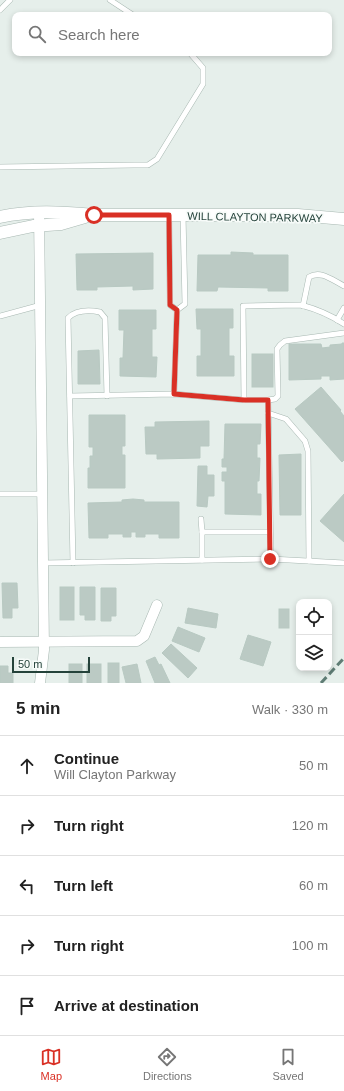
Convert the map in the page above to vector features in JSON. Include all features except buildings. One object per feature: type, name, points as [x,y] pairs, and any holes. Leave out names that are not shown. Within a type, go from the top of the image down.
[{"type":"street","name":"WILL CLAYTON PARKWAY","points":[[0,216],[19,212],[61,212],[94,215],[298,215],[344,219]]},
{"type":"street","points":[[39,212],[44,641],[40,683]]},
{"type":"street","name":"WILL CLAYTON PARKWAY","points":[[0,233],[61,224],[94,215]]},
{"type":"street","points":[[0,642],[137,641],[144,636],[156,605]]},
{"type":"lane","points":[[0,10],[10,0]]},
{"type":"lane","points":[[110,0],[128,12]]},
{"type":"lane","points":[[0,167],[148,165],[157,159],[203,84],[203,68],[193,56]]},
{"type":"lane","points":[[169,215],[170,305],[177,310]]},
{"type":"lane","points":[[177,310],[185,304],[183,215]]},
{"type":"lane","points":[[303,306],[309,277],[315,274],[320,274],[344,286]]},
{"type":"lane","points":[[0,316],[40,305]]},
{"type":"lane","points":[[244,400],[243,306],[303,306],[344,324]]},
{"type":"lane","points":[[337,320],[344,308]]},
{"type":"lane","points":[[73,563],[68,318],[72,313],[91,310],[100,312],[105,318],[107,396]]},
{"type":"lane","points":[[174,394],[177,310]]},
{"type":"lane","points":[[70,396],[174,394],[244,400],[275,399],[278,396],[277,349],[284,341],[344,333]]},
{"type":"lane","points":[[268,400],[270,559]]},
{"type":"lane","points":[[268,413],[286,420],[305,441],[308,452],[309,561]]},
{"type":"lane","points":[[0,494],[43,494]]},
{"type":"lane","points":[[201,519],[202,560]]},
{"type":"lane","points":[[202,532],[270,532]]},
{"type":"lane","points":[[43,563],[270,559],[344,563]]},
{"type":"railway","points":[[321,683],[344,658]]},
{"type":"route","points":[[94,215],[169,215],[170,305],[177,310],[174,394],[244,400],[268,400],[270,559]]}]
